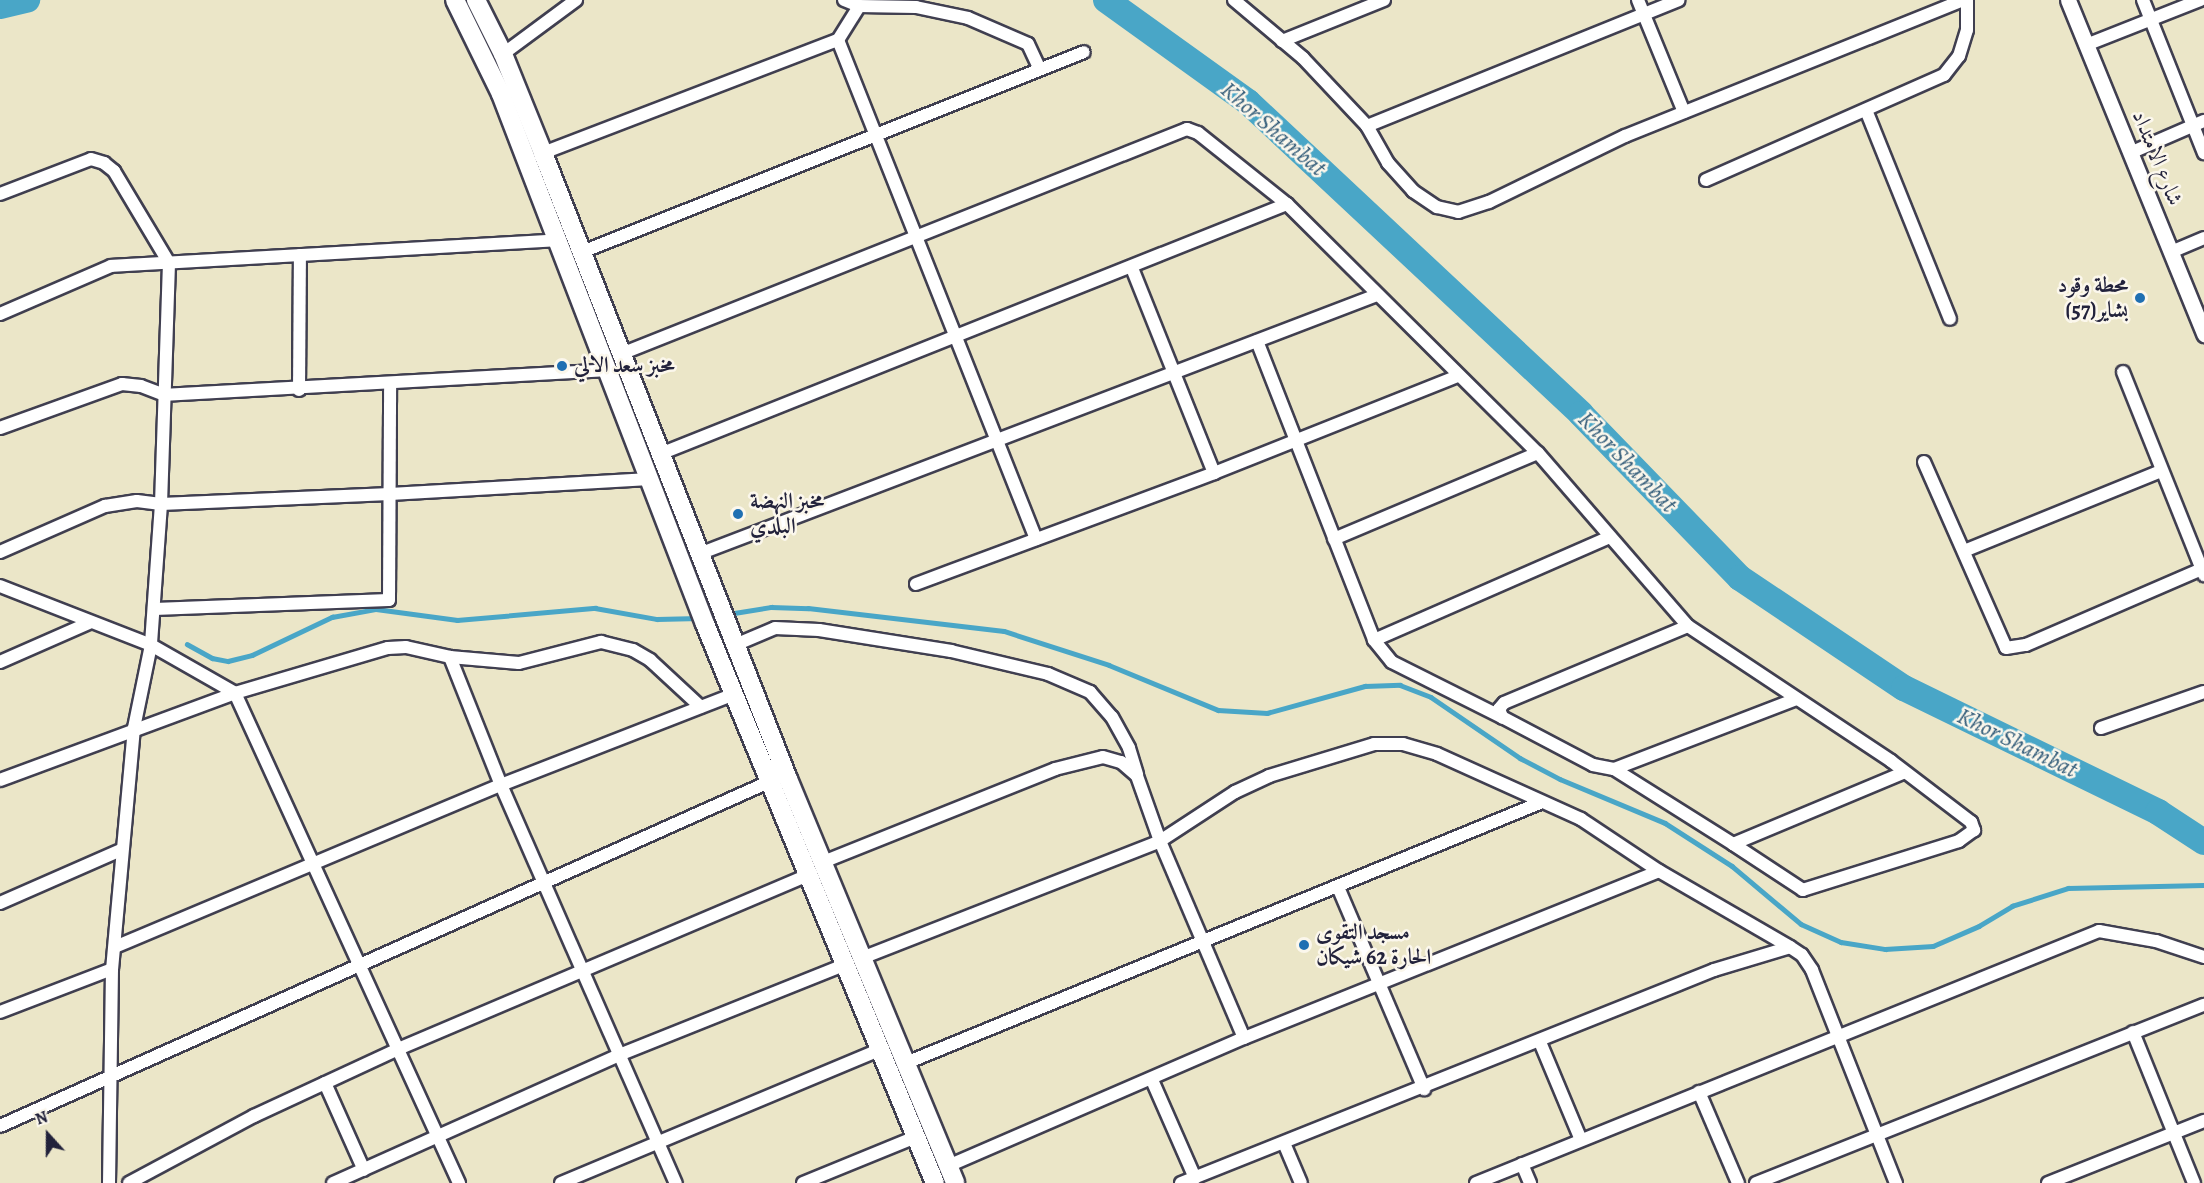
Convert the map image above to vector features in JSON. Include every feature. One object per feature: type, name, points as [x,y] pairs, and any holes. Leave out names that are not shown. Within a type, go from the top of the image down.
[{"type":"main road","points":[[455,0],[501,94],[705,624],[771,781],[816,868]]},
{"type":"main road","points":[[476,0],[503,54],[582,252],[735,645],[816,868],[854,961],[906,1063],[955,1183]]},
{"type":"main road","points":[[854,961],[881,1049],[935,1183]]},
{"type":"street","points":[[503,54],[576,0]]},
{"type":"street","points":[[844,0],[859,6],[916,7],[968,18],[1028,44],[1039,68]]},
{"type":"street","points":[[1234,0],[1303,58],[1367,126],[1388,163],[1413,191],[1437,207],[1458,212],[1481,206],[1581,155],[1965,0],[1967,30],[1962,47],[1944,75],[1706,180]]},
{"type":"street","points":[[1282,41],[1384,0]]},
{"type":"street","points":[[1638,0],[1684,112]]},
{"type":"street","points":[[1367,126],[1679,0]]},
{"type":"street","name":"شارع الامتداد","points":[[2068,0],[2204,334]]},
{"type":"street","points":[[2142,0],[2198,123],[2204,153]]},
{"type":"street","points":[[2086,45],[2200,0]]},
{"type":"street","points":[[543,153],[838,40],[850,27],[859,6]]},
{"type":"street","points":[[838,40],[1036,539]]},
{"type":"street","points":[[582,252],[1084,52]]},
{"type":"street","points":[[1866,110],[1950,319]]},
{"type":"street","points":[[2130,153],[2198,123]]},
{"type":"street","points":[[621,354],[916,240],[1187,129],[1216,145],[1287,204],[1538,453],[1608,538],[1688,626],[1905,772],[1971,822],[1974,830],[1970,836],[1803,890],[1614,770],[1593,765],[1392,662],[1374,640],[1257,341]]},
{"type":"street","points":[[0,194],[91,159],[104,163],[114,171],[169,263],[161,504],[154,609],[151,645],[134,728],[121,850],[112,969],[108,1080],[109,1183]]},
{"type":"street","points":[[660,454],[1132,268],[1287,204]]},
{"type":"street","points":[[2171,252],[2204,238]]},
{"type":"street","points":[[0,314],[111,266],[558,240]]},
{"type":"street","points":[[299,390],[300,255]]},
{"type":"street","points":[[1132,268],[1214,472]]},
{"type":"street","points":[[699,554],[1377,295]]},
{"type":"street","points":[[0,428],[122,384],[141,386],[164,395],[299,390],[607,370]]},
{"type":"street","points":[[1924,462],[2001,642],[2006,648],[2015,649],[2203,571],[2123,372]]},
{"type":"street","points":[[916,584],[1214,472],[1458,376]]},
{"type":"street","points":[[154,609],[389,600],[390,383]]},
{"type":"street","points":[[1334,539],[1538,453]]},
{"type":"street","points":[[1964,551],[2161,471]]},
{"type":"street","points":[[0,552],[105,506],[137,501],[161,504],[390,494],[650,478]]},
{"type":"street","points":[[1374,640],[1608,538]]},
{"type":"street","points":[[0,586],[89,623],[151,645],[235,693],[396,1050],[459,1183]]},
{"type":"street","points":[[0,662],[89,623]]},
{"type":"street","points":[[1502,717],[1499,709],[1504,703],[1688,626]]},
{"type":"street","points":[[735,645],[775,628],[819,630],[951,651],[1048,674],[1090,692],[1112,717],[1129,748],[1160,841],[1200,940],[1244,1038]]},
{"type":"street","points":[[0,780],[134,728],[235,693],[388,648],[406,647],[450,657],[519,663],[579,645],[619,645],[650,660],[701,707]]},
{"type":"street","points":[[450,657],[501,785],[676,1183]]},
{"type":"street","points":[[2101,728],[2204,692]]},
{"type":"street","points":[[115,947],[312,862],[735,694]]},
{"type":"street","points":[[1614,770],[1796,699]]},
{"type":"street","points":[[333,1183],[438,1138],[619,1055],[1160,841],[1235,792],[1269,776],[1374,744],[1403,744],[1437,754],[1581,819],[1659,871],[1802,955],[1812,970],[1896,1183]]},
{"type":"street","points":[[129,1183],[325,1083],[396,1050],[816,868],[1083,760],[1103,757],[1121,762],[1137,776]]},
{"type":"street","points":[[1733,844],[1905,772]]},
{"type":"street","points":[[0,1126],[360,968],[771,781]]},
{"type":"street","points":[[906,1063],[1200,940],[1338,887],[1542,802]]},
{"type":"street","points":[[0,903],[121,850]]},
{"type":"street","points":[[948,1166],[1152,1080],[1244,1038],[1381,986],[1659,871]]},
{"type":"street","points":[[1338,887],[1424,1089]]},
{"type":"street","points":[[1476,1183],[1837,1035],[2099,931],[2156,941],[2204,957]]},
{"type":"street","points":[[1181,1183],[1424,1089],[1741,960],[1790,947]]},
{"type":"street","points":[[0,1012],[112,969]]},
{"type":"street","points":[[1756,1183],[2204,1005]]},
{"type":"street","points":[[2133,1032],[2194,1183]]},
{"type":"street","points":[[1540,1042],[1581,1140]]},
{"type":"street","points":[[561,1183],[881,1049]]},
{"type":"street","points":[[1152,1080],[1195,1178]]},
{"type":"street","points":[[325,1083],[364,1170]]},
{"type":"street","points":[[1699,1092],[1738,1183]]},
{"type":"street","points":[[2048,1183],[2204,1121]]},
{"type":"street","points":[[802,1183],[916,1137]]},
{"type":"street","points":[[1284,1143],[1301,1183]]},
{"type":"street","points":[[1522,1164],[1530,1183]]},
{"type":"waterway","name":"Khor Shambat","points":[[0,6],[27,0]]},
{"type":"waterway","name":"Khor Shambat","points":[[1106,0],[1248,102],[1581,414],[1740,578],[1904,688],[2158,812],[2204,842]]},
{"type":"waterway","points":[[728,614],[771,607],[808,608],[1004,631],[1109,665],[1218,710],[1267,713],[1365,686],[1400,685],[1431,697],[1520,758],[1560,779],[1665,823],[1732,866],[1801,924],[1841,942],[1885,949],[1933,946],[1979,926],[2012,906],[2068,888],[2204,885]]},
{"type":"waterway","points":[[187,644],[212,658],[228,661],[252,655],[332,617],[376,609],[457,620],[595,608],[657,619],[699,618]]},
{"type":"place","name":"محطة وقود بشاير(57)","points":[[2140,298]]},
{"type":"place","name":"مخبز سعد الالي","points":[[562,366]]},
{"type":"place","name":"مخبز النهضة البلدي","points":[[738,514]]},
{"type":"place","name":"مسجد التقوى الحارة 62 شيكان","points":[[1304,945]]}]
